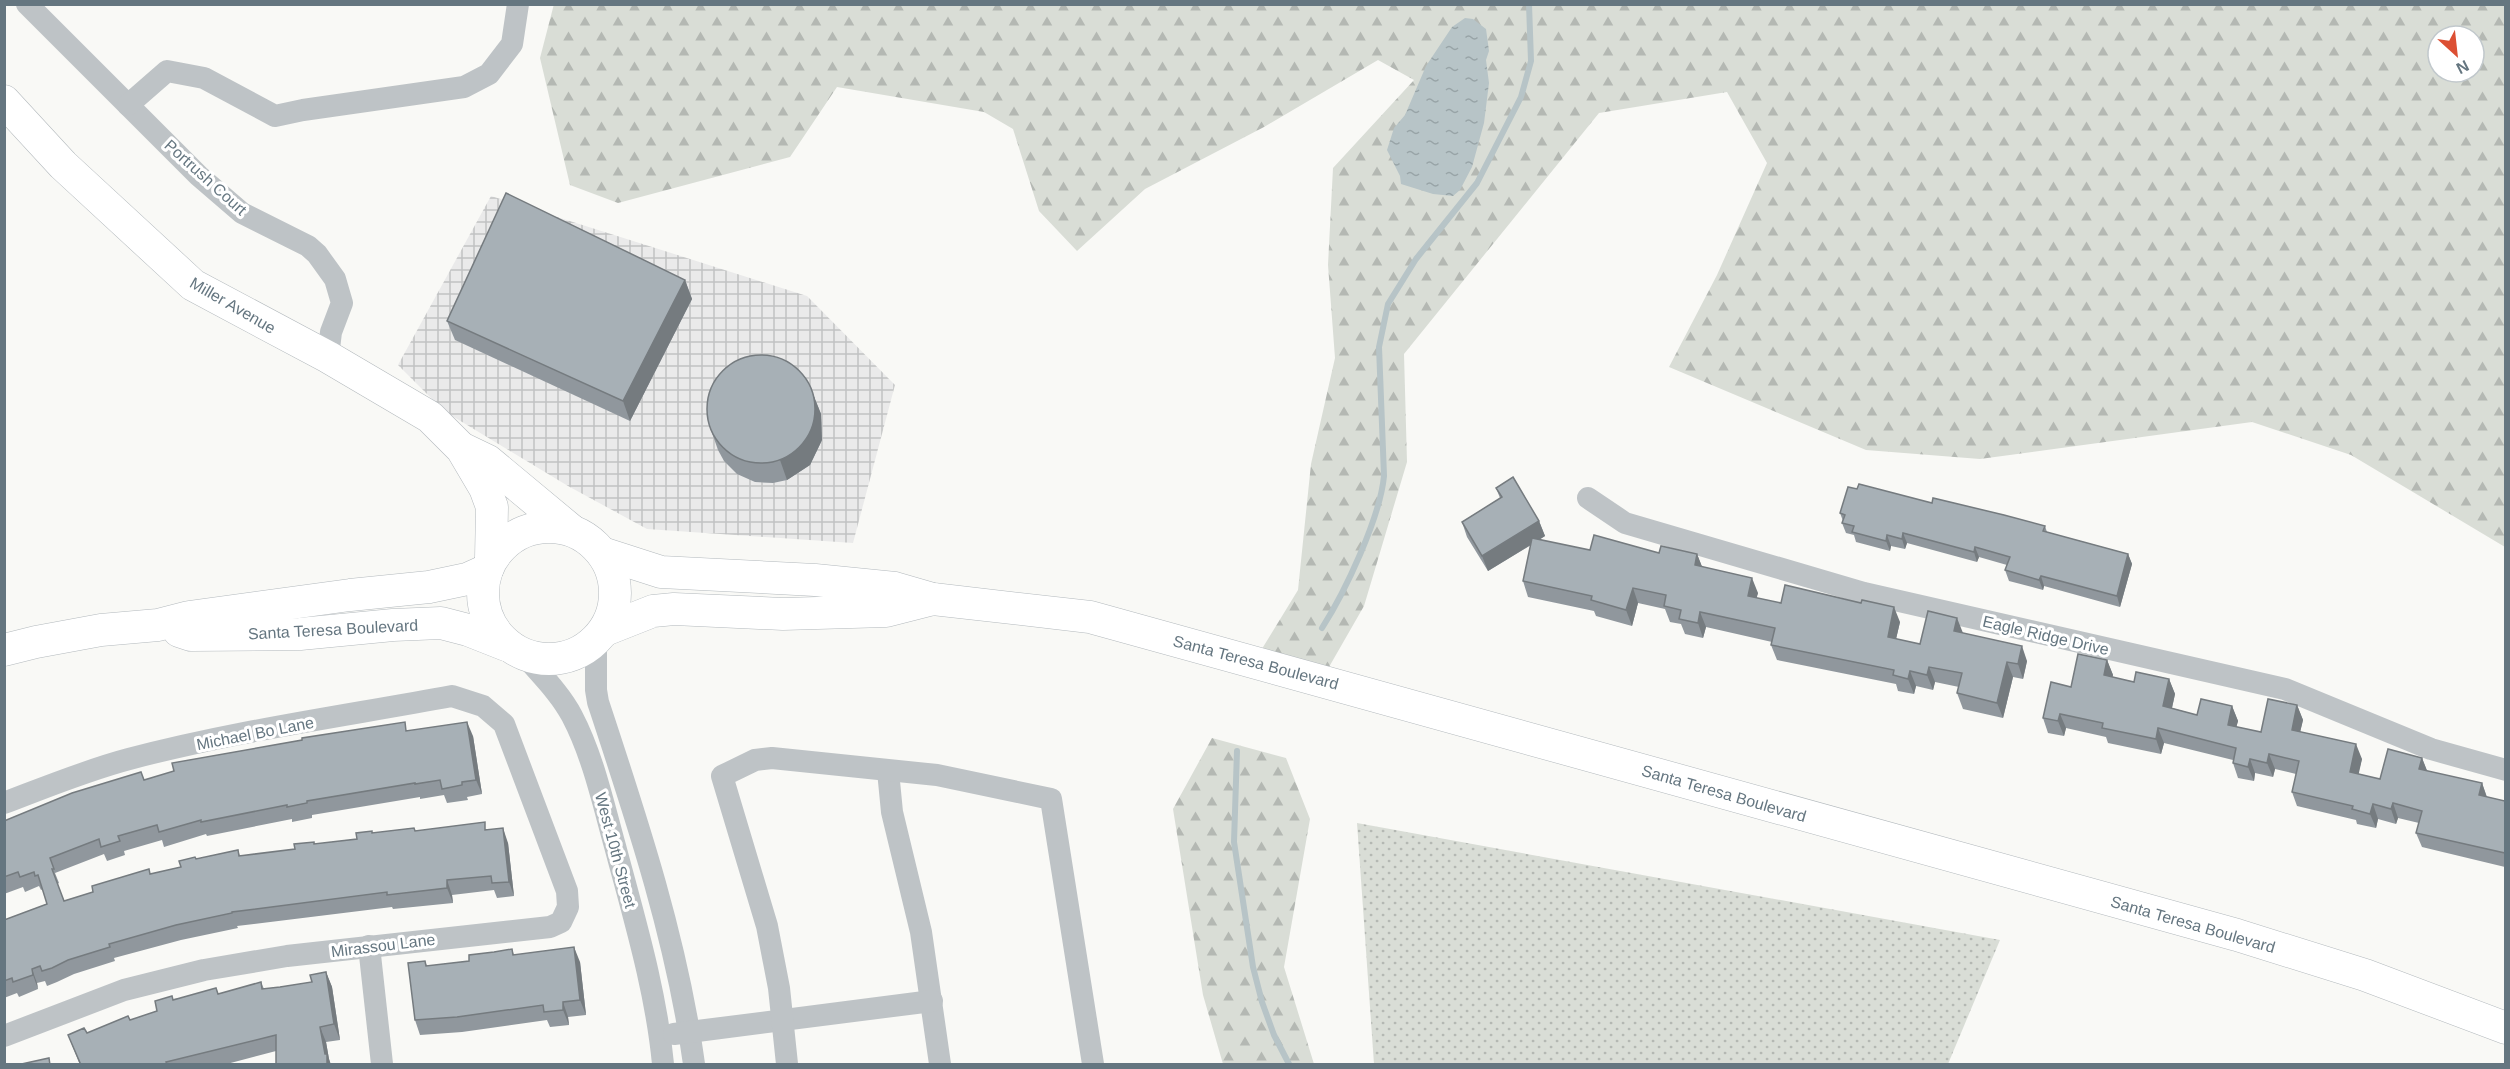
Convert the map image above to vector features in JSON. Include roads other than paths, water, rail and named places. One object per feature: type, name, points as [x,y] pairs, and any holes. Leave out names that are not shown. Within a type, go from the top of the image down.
[{"type":"main road","name":"Miller Avenue","points":[[4,101],[63,165],[193,285],[328,357],[430,417],[462,449],[485,488],[492,507],[489,565]]},
{"type":"main road","name":"Miller Avenue","points":[[462,449],[488,461],[571,530]]},
{"type":"main road","points":[[543,527],[571,530],[584,537],[602,553],[612,573],[614,608],[600,634],[587,647],[563,658],[550,660],[515,650],[490,624],[484,609],[482,594],[489,565],[503,544],[528,530],[543,527]]},
{"type":"main road","name":"Santa Teresa Boulevard","points":[[602,553],[661,572],[895,588],[933,599],[1090,617],[2237,935],[2365,975],[2505,1028]]},
{"type":"main road","name":"Santa Teresa Boulevard","points":[[4,650],[101,630],[158,625],[212,614],[452,583],[489,565]]},
{"type":"main road","name":"Santa Teresa Boulevard","points":[[600,634],[653,611],[674,609],[783,614],[886,611],[933,599]]},
{"type":"main road","name":"Santa Teresa Boulevard","points":[[158,625],[191,635],[289,634],[441,623],[468,630],[515,650]]},
{"type":"street","name":"Portrush Court","points":[[27,4],[200,176],[242,213],[308,246],[317,254],[335,279],[342,303],[331,332],[328,357]]},
{"type":"street","points":[[128,105],[167,71],[204,78],[275,116],[464,87],[489,74],[512,44],[518,4]]},
{"type":"street","name":"Eagle Ridge Drive","points":[[1588,498],[1625,523],[1864,593],[2285,689],[2431,749],[2505,770]]},
{"type":"street","name":"West 10th Street","points":[[600,634],[596,690],[598,702],[662,905],[678,970],[694,1065]]},
{"type":"street","name":"West 10th Street","points":[[515,650],[564,702],[582,737],[633,914],[661,1035],[663,1065]]},
{"type":"street","name":"Michael Bo Lane","points":[[4,803],[74,776],[128,759],[182,746],[452,696],[483,706],[504,724]]},
{"type":"street","name":"Mirassou Lane","points":[[4,1036],[124,990],[204,970],[286,956],[550,927],[561,922],[568,907],[567,891],[504,724]]},
{"type":"street","points":[[787,1065],[783,1022],[767,926],[722,776],[754,760],[772,758],[937,775],[1051,799],[1093,1065]]},
{"type":"street","points":[[888,771],[889,797],[921,932],[940,1065]]},
{"type":"street","points":[[369,946],[382,1065]]},
{"type":"street","points":[[661,1035],[690,1034],[932,1001]]},
{"type":"water","points":[[1465,18],[1473,19],[1486,29],[1489,83],[1484,123],[1472,167],[1460,190],[1453,196],[1433,194],[1401,184],[1400,176],[1387,150],[1394,128],[1405,115],[1426,66],[1452,27]]},
{"type":"waterway","points":[[1322,628],[1341,595],[1360,554],[1381,493],[1384,476],[1379,347],[1388,304],[1416,259],[1477,183],[1521,97],[1531,61],[1529,4]]},
{"type":"waterway","points":[[1237,751],[1234,842],[1253,967],[1274,1035],[1289,1064]]}]
